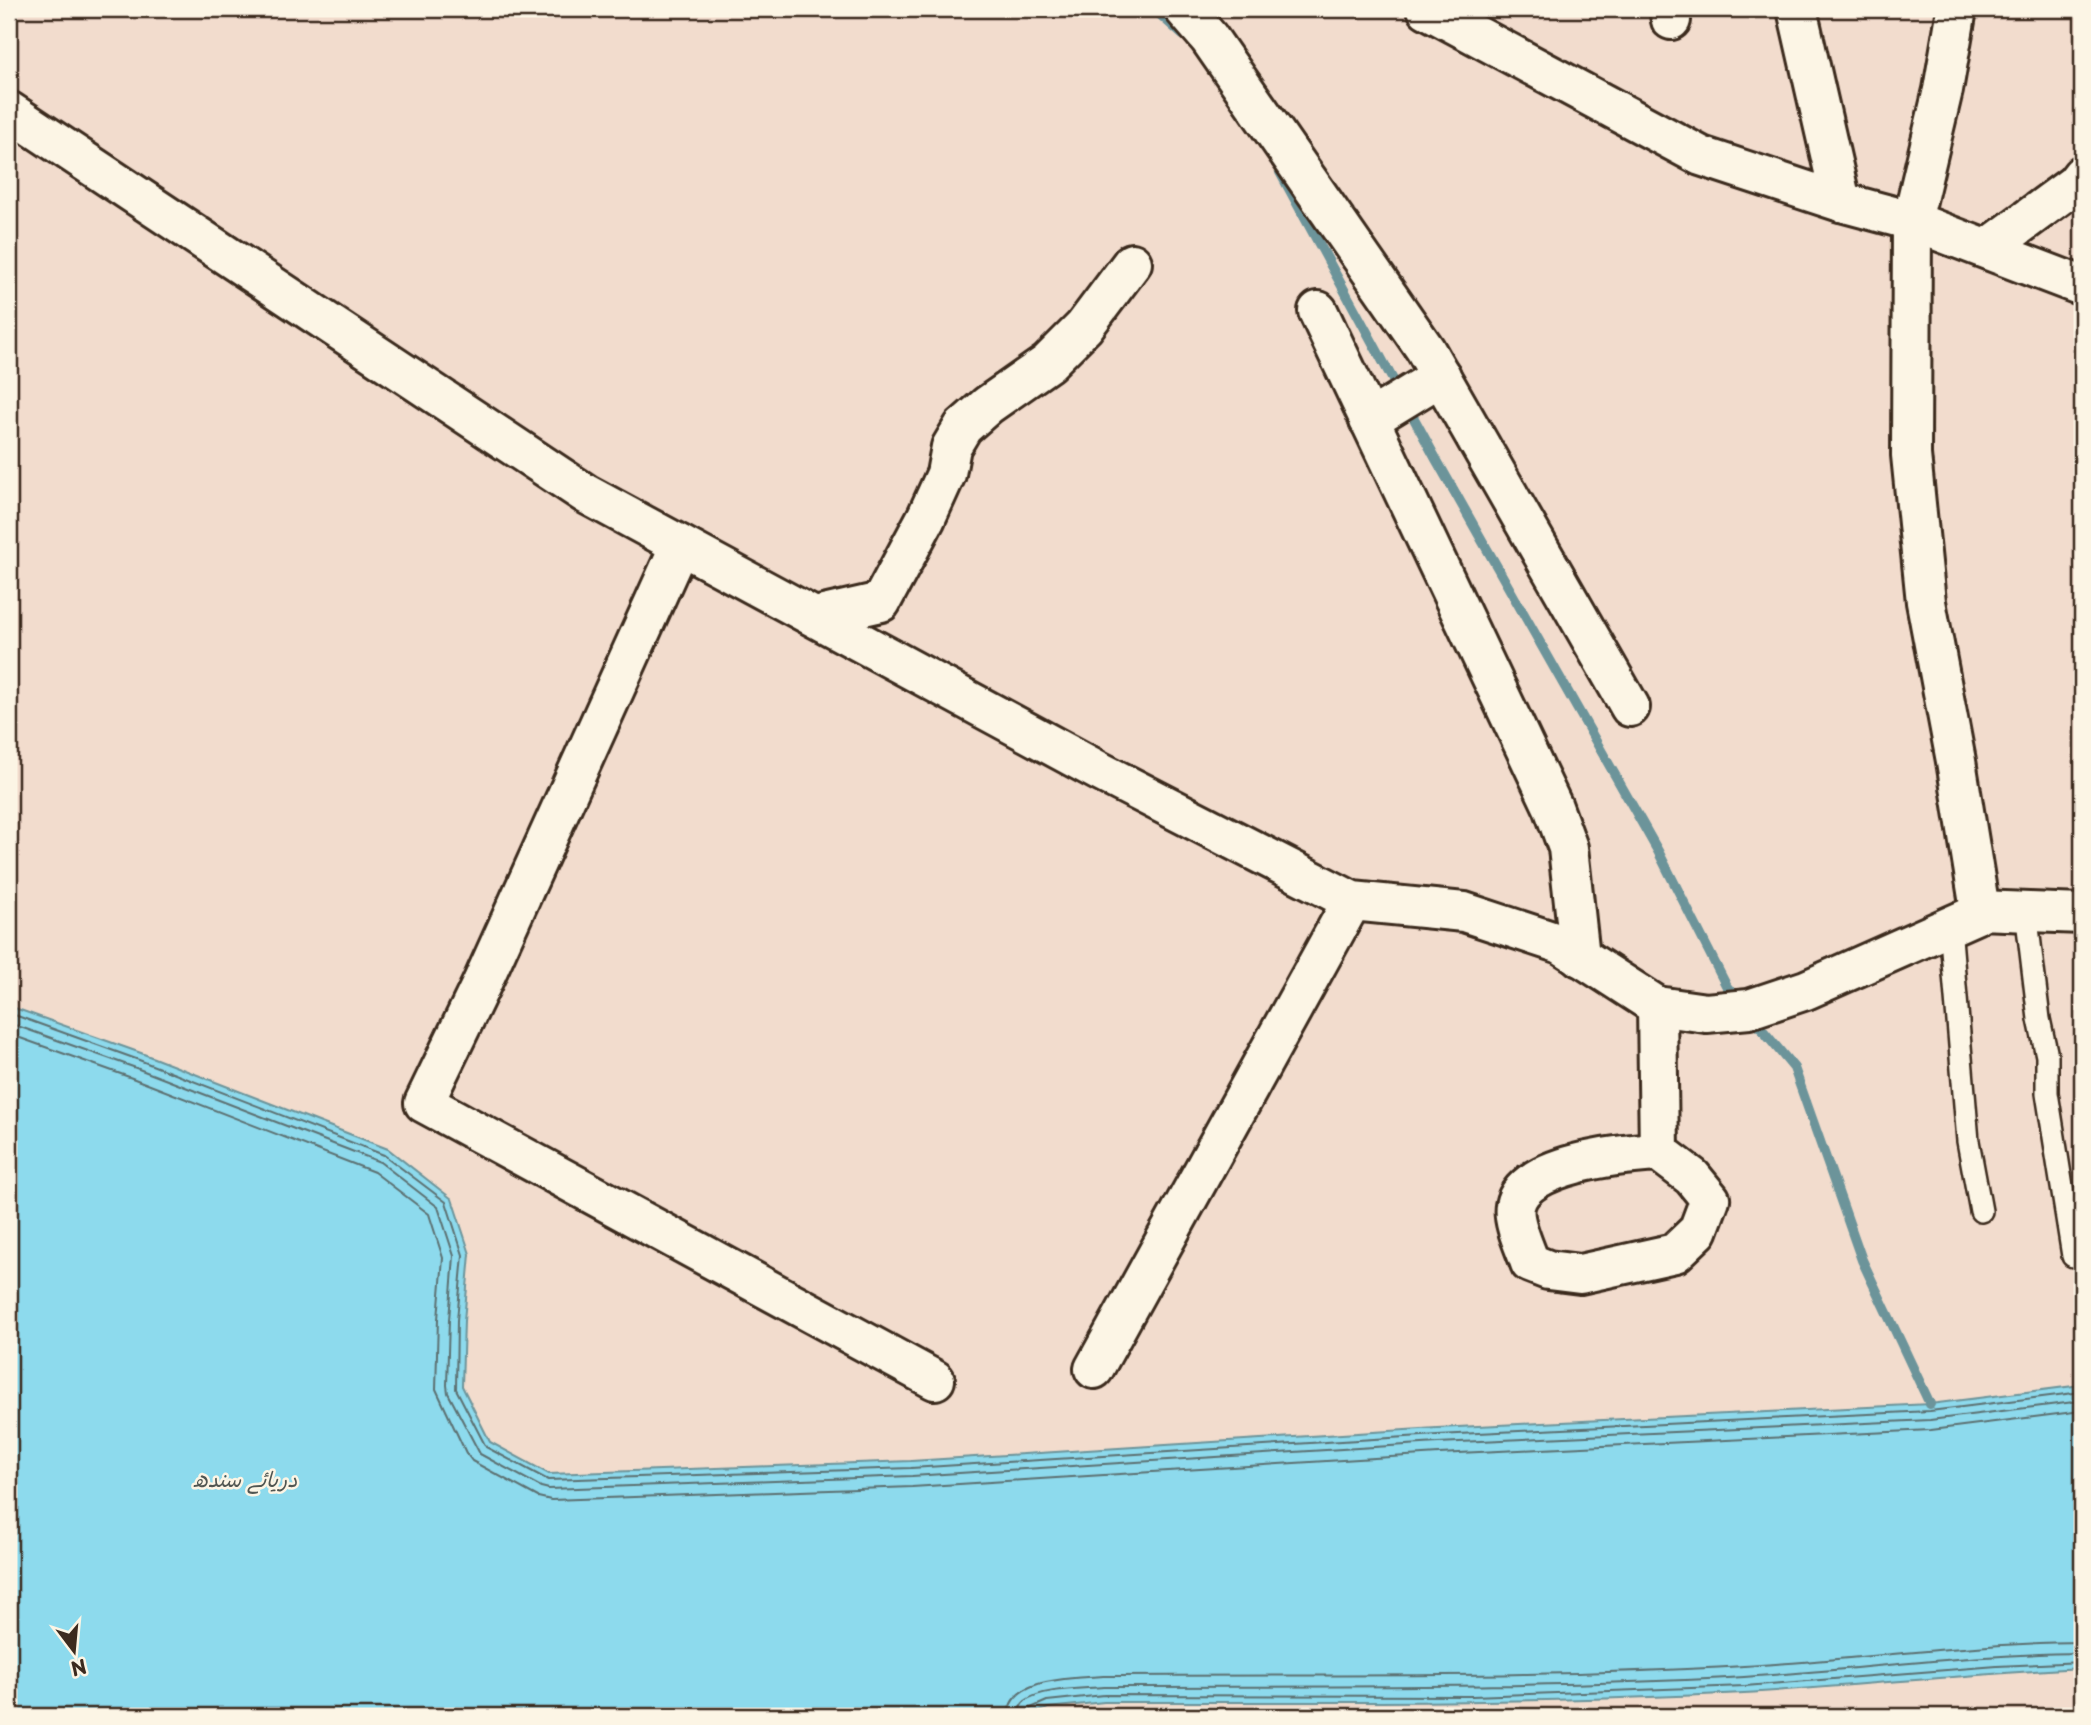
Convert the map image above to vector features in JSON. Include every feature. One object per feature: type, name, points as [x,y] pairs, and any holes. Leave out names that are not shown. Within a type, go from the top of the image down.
[{"type":"street","points":[[1184,9],[1209,38],[1425,349],[1432,380],[1630,707]]},
{"type":"street","points":[[1427,9],[1701,156],[1841,202],[1912,221],[2082,286]]},
{"type":"street","points":[[1797,9],[1841,202]]},
{"type":"street","points":[[1956,9],[1943,90],[1912,221],[1911,455],[1926,603],[1956,761],[1965,918]]},
{"type":"street","points":[[9,111],[586,494],[1099,771],[1352,901],[1464,912],[1561,944],[1657,1006],[1706,1013],[1749,1009],[1806,990],[1965,918],[2026,911],[2082,914]]},
{"type":"street","points":[[1987,249],[2075,184],[2082,175]]},
{"type":"street","points":[[815,618],[881,602],[926,518],[946,474],[951,447],[962,427],[988,405],[1048,363],[1084,327],[1132,262]]},
{"type":"street","points":[[1318,311],[1377,414],[1553,807],[1568,848],[1580,957]]},
{"type":"street","points":[[1377,414],[1432,380]]},
{"type":"street","points":[[680,545],[482,983],[424,1103],[935,1380]]},
{"type":"street","points":[[1094,1369],[1352,901]]},
{"type":"street","points":[[1657,1006],[1659,1152]]},
{"type":"street","points":[[1659,1152],[1692,1177],[1710,1199],[1698,1231],[1675,1254],[1580,1274],[1548,1270],[1531,1263],[1518,1229],[1515,1206],[1525,1185],[1560,1169],[1625,1154],[1659,1152]]},
{"type":"lane","points":[[2026,911],[2039,1018],[2047,1056],[2047,1093],[2073,1256]]},
{"type":"lane","points":[[1965,918],[1968,1141],[1981,1211]]},
{"type":"water","name":"دریائے سندھ","points":[[9,1006],[141,1053],[388,1149],[452,1199],[470,1254],[462,1386],[490,1442],[549,1474],[911,1461],[1437,1428],[1930,1404],[2082,1385],[2082,1668],[1664,1697],[1424,1702],[1104,1702],[1048,1708],[1027,1716],[9,1716]]},
{"type":"waterway","points":[[1154,9],[1183,35]]},
{"type":"waterway","points":[[1280,172],[1436,459],[1658,851],[1727,987],[1740,1003]]},
{"type":"waterway","points":[[1750,1015],[1794,1068],[1862,1260],[1930,1404]]}]
